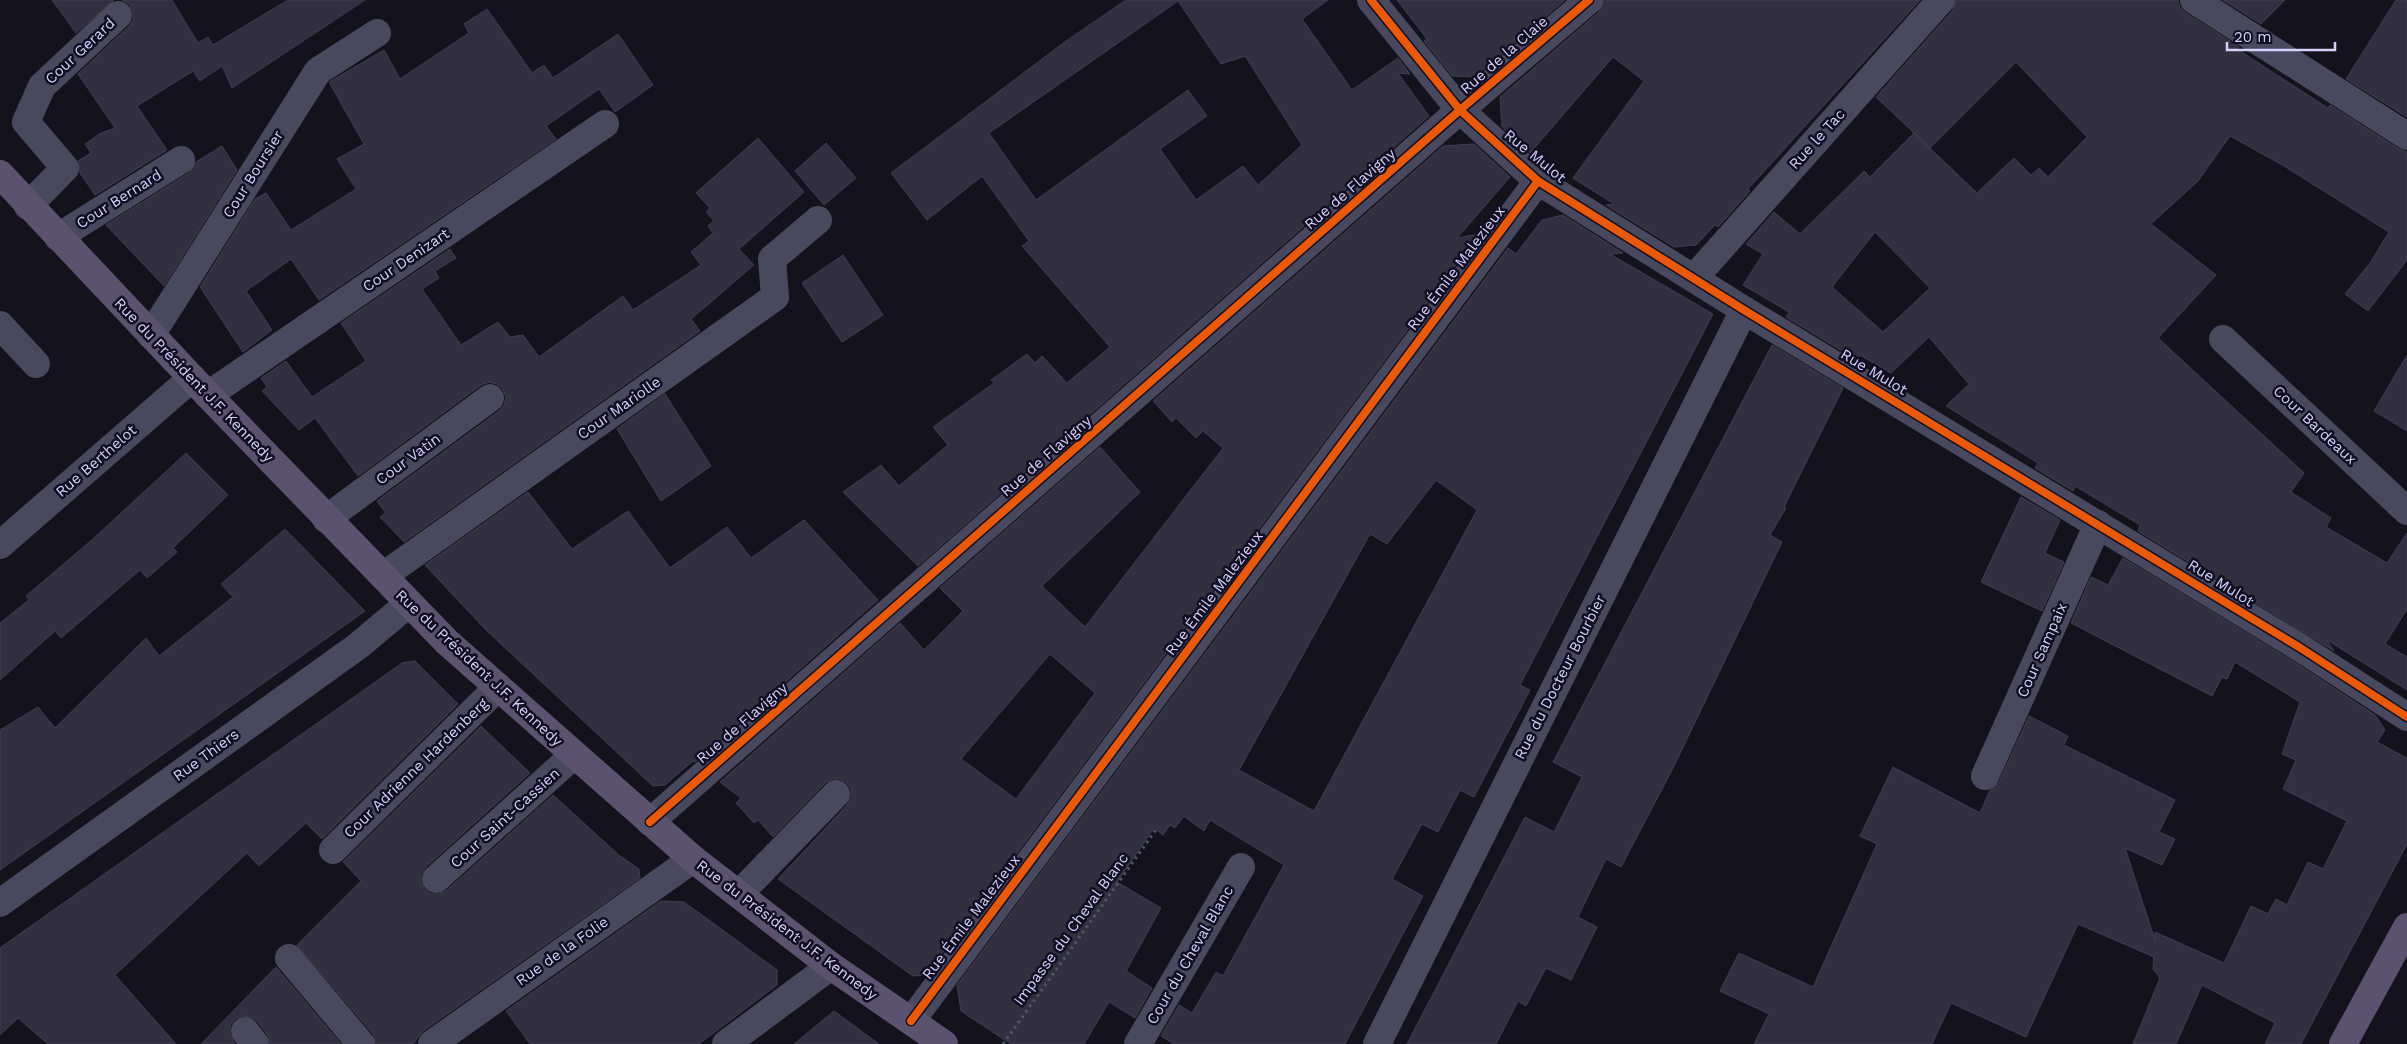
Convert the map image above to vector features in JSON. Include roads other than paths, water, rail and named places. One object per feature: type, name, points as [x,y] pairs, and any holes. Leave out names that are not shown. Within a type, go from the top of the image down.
[{"type":"main road","name":"Rue du Président J.F. Kennedy","points":[[0,174],[58,238],[408,604],[498,687],[693,859],[831,966],[944,1044]]},
{"type":"main road","points":[[2343,1044],[2407,927]]},
{"type":"street","name":"Rue Mulot","points":[[1371,0],[1460,110],[1538,181],[1744,310],[2299,647],[2407,717]]},
{"type":"street","name":"Rue de la Claie","points":[[1460,110],[1589,0]]},
{"type":"street","name":"Rue le Tac","points":[[1694,278],[1941,0]]},
{"type":"street","points":[[2194,0],[2407,136]]},
{"type":"street","name":"Cour Gerard","points":[[28,206],[65,168],[26,122],[42,86],[118,15]]},
{"type":"street","name":"Cour Boursier","points":[[151,335],[318,71],[377,33]]},
{"type":"street","name":"Rue de Flavigny","points":[[650,822],[1460,110]]},
{"type":"street","name":"Cour Denizart","points":[[200,386],[605,124]]},
{"type":"street","name":"Cour Bernard","points":[[58,238],[181,160]]},
{"type":"street","name":"Rue Émile Malezieux","points":[[911,1021],[1538,181]]},
{"type":"street","name":"Cour Mariolle","points":[[383,576],[775,297],[772,259],[818,220]]},
{"type":"street","name":"Rue du Docteur Bourbier","points":[[1377,1044],[1744,310]]},
{"type":"street","points":[[0,325],[36,364]]},
{"type":"street","name":"Cour Bardeaux","points":[[2223,340],[2407,511]]},
{"type":"street","name":"Rue Berthelot","points":[[0,545],[200,386]]},
{"type":"street","name":"Cour Vatin","points":[[326,519],[490,398]]},
{"type":"street","name":"Cour Sampaix","points":[[1985,776],[2098,524]]},
{"type":"street","name":"Rue Thiers","points":[[0,903],[358,646],[408,604]]},
{"type":"street","name":"Cour Adrienne Hardenberg","points":[[333,850],[498,687]]},
{"type":"street","name":"Cour Saint-Cassien","points":[[436,880],[574,755]]},
{"type":"street","points":[[739,894],[836,794]]},
{"type":"street","name":"Rue de la Folie","points":[[432,1044],[693,859]]},
{"type":"street","name":"Cour du Cheval Blanc","points":[[1138,1044],[1241,867]]},
{"type":"street","points":[[289,958],[361,1044]]},
{"type":"street","points":[[726,1044],[831,966]]}]
